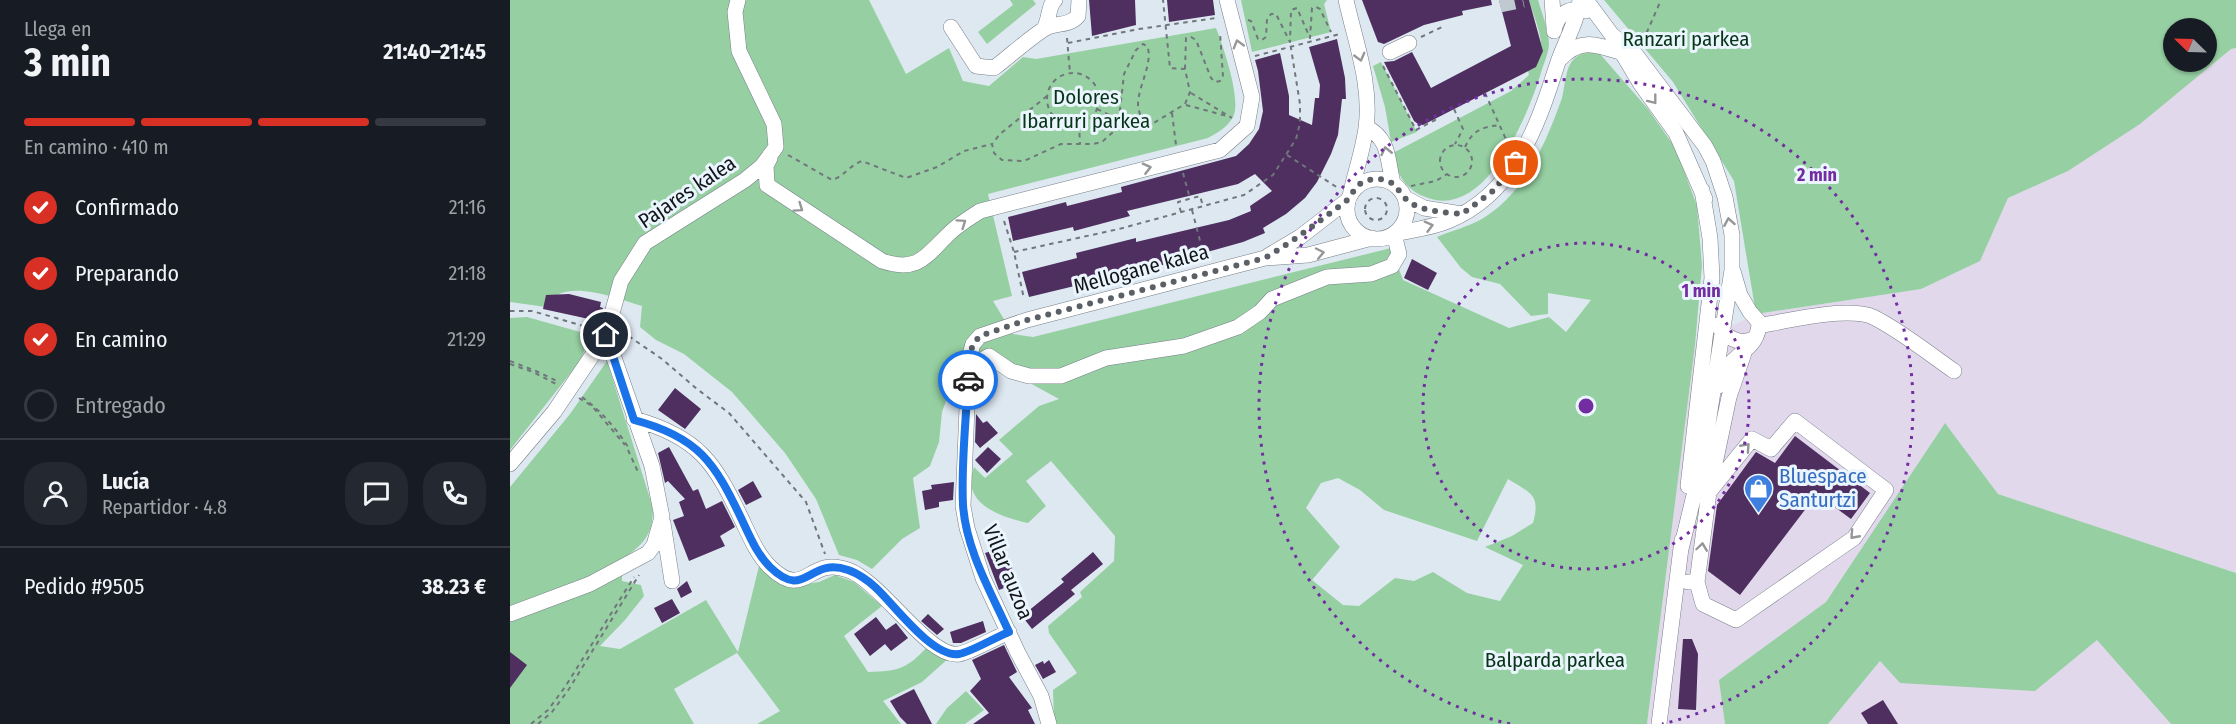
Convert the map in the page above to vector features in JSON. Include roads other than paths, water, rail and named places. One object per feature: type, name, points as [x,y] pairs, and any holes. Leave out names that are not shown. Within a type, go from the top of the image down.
[{"type":"street","points":[[738,0],[735,12],[739,51],[774,124],[776,147],[766,166],[767,186]]},
{"type":"street","points":[[1044,29],[1050,18],[1049,9],[1055,0]]},
{"type":"street","points":[[951,27],[976,66],[994,68],[1044,29],[1055,24],[1072,22],[1078,16],[1079,0]]},
{"type":"street","points":[[745,180],[767,186],[882,261],[898,266],[916,264],[954,228],[980,211],[1220,150],[1247,126],[1252,97],[1227,0]]},
{"type":"street","points":[[1346,0],[1365,76],[1366,127],[1347,214],[1356,230],[1372,238]]},
{"type":"street","points":[[1552,0],[1558,61]]},
{"type":"street","points":[[1554,31],[1558,19],[1564,12],[1582,3]]},
{"type":"street","points":[[1582,3],[1584,10],[1633,51],[1705,147],[1713,161],[1727,206],[1732,235],[1732,264],[1702,462],[1681,549]]},
{"type":"street","points":[[1394,234],[1430,226],[1462,214],[1493,191],[1516,163],[1534,132],[1558,61],[1582,3]]},
{"type":"street","points":[[1612,35],[1620,52],[1676,133],[1716,224],[1719,269],[1714,322],[1737,341],[1748,342],[1757,332],[1829,315],[1852,313],[1872,317],[1954,371]]},
{"type":"street","points":[[1558,61],[1576,46],[1588,44],[1620,52]]},
{"type":"street","points":[[1366,127],[1379,134],[1383,141],[1407,208],[1406,218],[1394,234]]},
{"type":"street","name":"Pajares kalea","points":[[510,464],[554,412],[606,335],[621,281],[645,243],[745,180],[762,166],[776,147]]},
{"type":"street","name":"Mellogane kalea","points":[[1265,258],[1300,237],[1349,198],[1356,187],[1364,182],[1384,179],[1400,190]]},
{"type":"street","points":[[1400,190],[1424,208],[1462,214]]},
{"type":"street","points":[[1659,724],[1712,278],[1710,238],[1702,190]]},
{"type":"street","points":[[968,385],[982,360],[989,356],[1011,371],[1029,376],[1061,376],[1106,358],[1184,346],[1215,336],[1238,327],[1260,312],[1272,299],[1327,277],[1371,274],[1392,266],[1399,254],[1394,234]]},
{"type":"street","name":"Mellogane kalea","points":[[1027,320],[1265,258],[1308,255],[1394,234]]},
{"type":"street","points":[[1709,492],[1752,439],[1771,449],[1795,421],[1886,490],[1854,538],[1736,620],[1703,604],[1697,582],[1709,492],[1729,397],[1744,353],[1757,332],[1756,316],[1750,312],[1740,294],[1732,264]]},
{"type":"street","points":[[1695,418],[1703,404],[1711,341],[1721,327],[1740,313],[1750,312]]},
{"type":"street","name":"Villar auzoa","points":[[1027,320],[980,336],[973,344],[969,358],[963,506],[967,528],[983,578],[1041,696],[1049,724]]},
{"type":"street","points":[[606,335],[652,466],[672,580]]},
{"type":"street","points":[[1712,398],[1730,364],[1744,353]]},
{"type":"street","points":[[634,420],[672,432],[695,448],[715,467],[754,546],[768,566],[783,578],[792,582],[798,581],[821,568],[848,570],[874,585],[920,634],[935,646],[948,652],[958,654],[1009,632]]},
{"type":"street","points":[[510,614],[590,584],[648,553],[654,545],[662,517]]},
{"type":"street","points":[[1676,582],[1697,582]]},
{"type":"tunnel","points":[[1500,5],[1523,0]]},
{"type":"place","name":"Bluespace Santurtzi","points":[[1758,514]]},
{"type":"park label","name":"Ranzari parkea","points":[[1686,39]]},
{"type":"park label","name":"Dolores Ibarruri parkea","points":[[1086,109]]},
{"type":"park label","name":"Balparda parkea","points":[[1555,660]]}]
